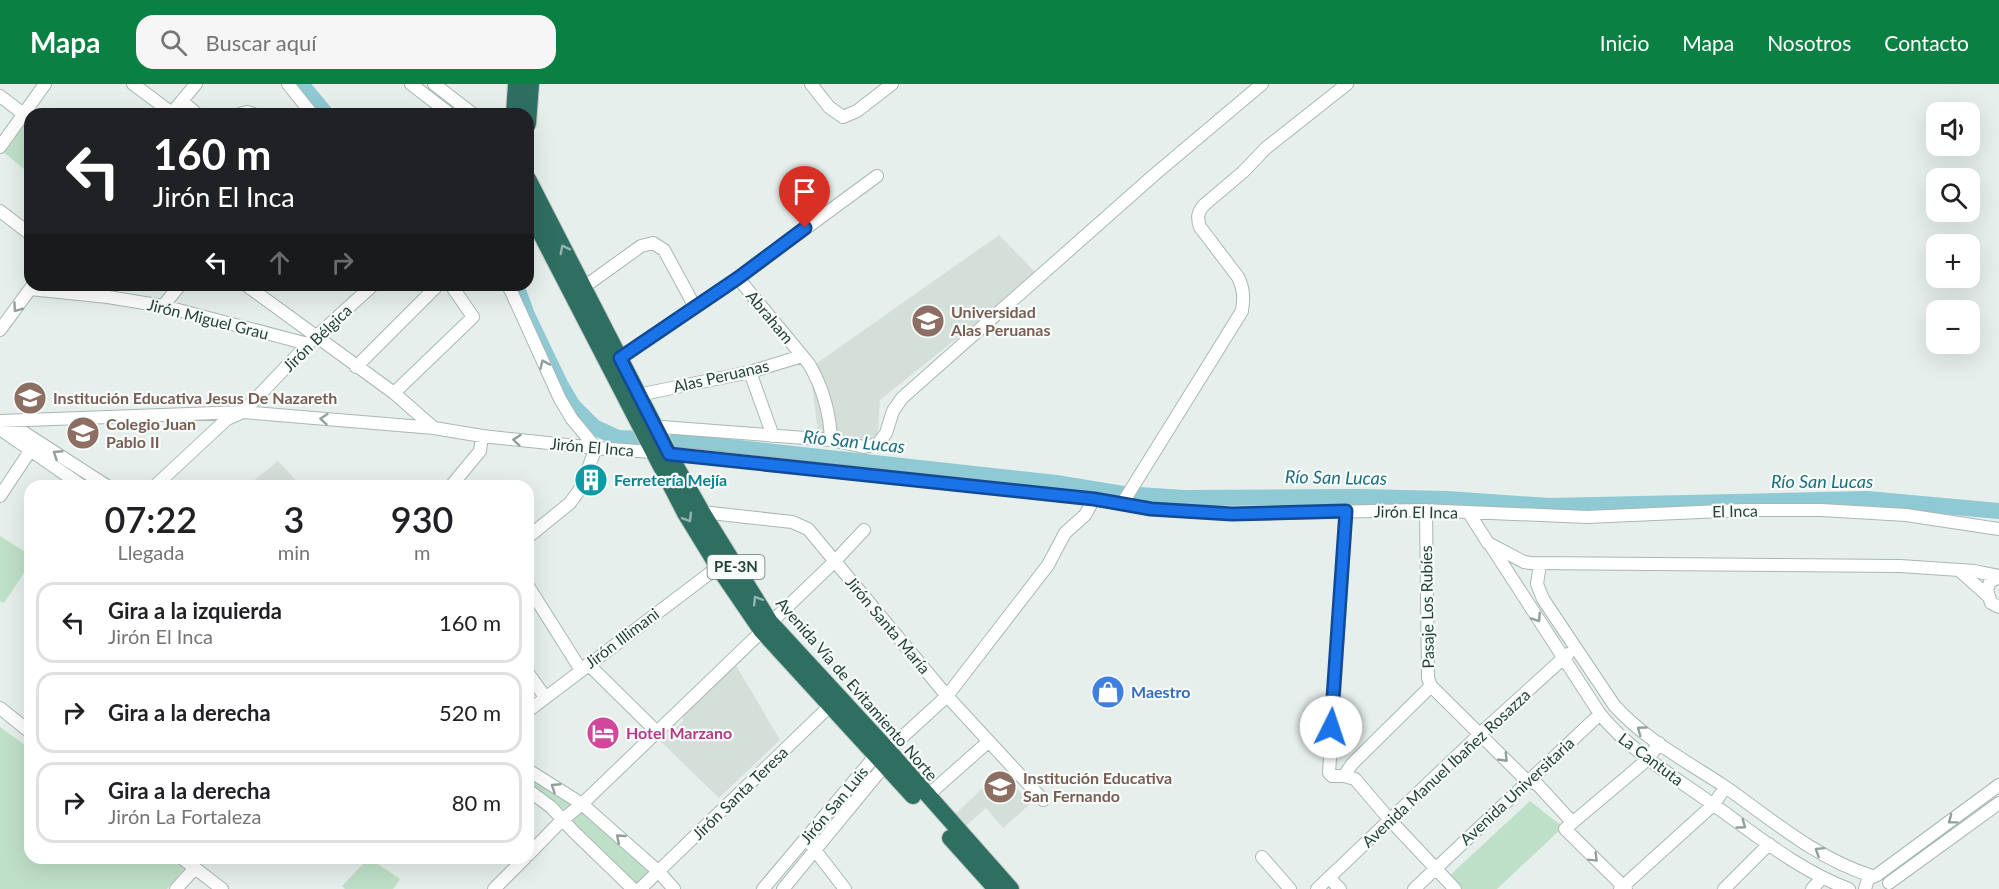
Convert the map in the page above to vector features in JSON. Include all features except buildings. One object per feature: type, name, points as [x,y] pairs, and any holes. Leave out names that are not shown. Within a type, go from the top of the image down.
[{"type":"highway","points":[[514,108],[516,84]]},
{"type":"highway","points":[[529,108],[531,84]]},
{"type":"highway","name":"Avenida Vía de Evitamiento Norte","points":[[534,191],[584,287],[614,361],[638,395],[648,429]]},
{"type":"highway","name":"Avenida Vía de Evitamiento Norte","points":[[534,220],[614,361],[659,450],[685,513],[718,567]]},
{"type":"highway","name":"Avenida Vía de Evitamiento Norte","points":[[659,450],[702,513],[765,626]]},
{"type":"highway","name":"PE-3N","points":[[718,567],[765,626],[981,863],[996,889]]},
{"type":"highway","name":"Avenida Vía de Evitamiento Norte","points":[[883,757],[927,796],[981,863],[1011,889]]},
{"type":"street","points":[[31,108],[45,84]]},
{"type":"street","points":[[133,84],[163,108]]},
{"type":"street","points":[[176,108],[196,84]]},
{"type":"street","points":[[288,84],[307,108]]},
{"type":"street","points":[[411,84],[442,108]]},
{"type":"street","points":[[434,84],[465,108]]},
{"type":"street","points":[[812,84],[830,107],[843,117],[857,111],[892,84]]},
{"type":"street","points":[[648,429],[831,440],[864,447],[878,444],[883,440],[893,411],[902,398],[1154,175],[1262,84]]},
{"type":"street","points":[[1123,503],[1242,311],[1244,294],[1239,277],[1200,227],[1197,219],[1198,212],[1266,148],[1347,84]]},
{"type":"street","points":[[0,96],[24,114]]},
{"type":"street","points":[[182,101],[190,108]]},
{"type":"street","points":[[0,147],[24,118]]},
{"type":"street","points":[[614,361],[696,308],[877,176]]},
{"type":"street","points":[[0,211],[24,229]]},
{"type":"street","points":[[584,287],[641,246],[653,243],[664,250],[696,308]]},
{"type":"street","name":"Abraham","points":[[738,278],[816,375],[831,423],[831,440]]},
{"type":"street","points":[[0,330],[29,291]]},
{"type":"street","name":"Jirón Miguel Grau","points":[[62,291],[163,306],[312,341]]},
{"type":"street","points":[[101,291],[108,297]]},
{"type":"street","points":[[163,306],[175,291]]},
{"type":"street","points":[[253,291],[312,341],[394,393],[435,428]]},
{"type":"street","name":"Jirón Bélgica","points":[[161,480],[226,419],[243,412],[312,341],[366,291]]},
{"type":"street","points":[[356,367],[432,291]]},
{"type":"street","points":[[394,393],[473,317],[455,291]]},
{"type":"street","points":[[511,291],[560,399],[572,420],[596,448],[580,489],[570,503],[534,532]]},
{"type":"street","name":"Alas Peruanas","points":[[638,395],[750,372],[802,356]]},
{"type":"street","points":[[750,372],[772,436]]},
{"type":"street","name":"Jirón El Inca","points":[[2,422],[243,412],[435,428],[482,436],[596,448],[659,450],[1094,499],[1151,509],[1232,514],[1426,510],[1469,513]]},
{"type":"street","points":[[2,422],[30,451],[73,480]]},
{"type":"street","points":[[2,422],[96,480]]},
{"type":"street","points":[[457,480],[480,451],[482,436]]},
{"type":"street","points":[[0,496],[30,451]]},
{"type":"street","points":[[883,757],[947,696],[1048,565],[1065,533],[1085,515],[1094,499]]},
{"type":"street","name":"Pasaje Los Rubíes","points":[[1426,510],[1428,678],[1431,686],[1528,780],[1538,785],[1569,826],[1623,888]]},
{"type":"street","name":"El Inca","points":[[1469,513],[1587,517],[1745,510],[1821,510],[1905,515],[1999,529]]},
{"type":"street","points":[[1346,511],[1328,765],[1332,776],[1355,779],[1434,869],[1455,889]]},
{"type":"street","name":"Jirón Santa María","points":[[702,513],[782,520],[802,525],[808,529],[947,696],[1043,800]]},
{"type":"street","name":"La Cantuta","points":[[1469,513],[1600,714],[1620,737],[1769,844],[1822,878],[1848,889]]},
{"type":"street","points":[[534,849],[835,561],[864,530]]},
{"type":"street","points":[[1488,543],[1524,562],[1540,564],[1899,566],[1981,572],[1999,576]]},
{"type":"street","points":[[1511,577],[1514,569],[1524,562]]},
{"type":"street","name":"La Cantuta","points":[[1540,564],[1537,576],[1539,591],[1619,711],[1634,726],[1777,825],[1831,859],[1850,869],[1883,876],[1892,886]]},
{"type":"street","name":"Jirón Illimani","points":[[534,706],[718,567]]},
{"type":"street","points":[[1960,571],[1999,609]]},
{"type":"street","points":[[1987,595],[1990,582],[1999,576]]},
{"type":"street","points":[[534,595],[584,667],[657,732]]},
{"type":"street","name":"Avenida Manuel Ibañez Rosazza","points":[[1317,889],[1575,648]]},
{"type":"street","points":[[534,681],[546,697]]},
{"type":"street","points":[[1344,776],[1352,764],[1431,686]]},
{"type":"street","name":"Jirón Santa Teresa","points":[[640,889],[835,701]]},
{"type":"street","points":[[0,708],[24,727]]},
{"type":"street","name":"Avenida Universitaria","points":[[1414,889],[1600,714]]},
{"type":"street","points":[[927,796],[988,742]]},
{"type":"street","points":[[1569,826],[1648,759],[1659,743]]},
{"type":"street","name":"Jirón San Luis","points":[[763,889],[806,839],[883,757]]},
{"type":"street","name":"Jirón San Luis","points":[[785,888],[883,757]]},
{"type":"street","points":[[534,774],[582,804],[659,872],[674,889]]},
{"type":"street","points":[[1865,889],[1866,882],[1874,875],[1999,785]]},
{"type":"street","points":[[1623,888],[1713,805],[1725,788]]},
{"type":"street","points":[[534,794],[551,807],[633,889]]},
{"type":"street","points":[[1892,886],[1999,802]]},
{"type":"street","points":[[806,839],[845,889]]},
{"type":"street","points":[[1724,889],[1769,844]]},
{"type":"street","points":[[1262,857],[1290,889]]},
{"type":"street","points":[[190,864],[222,889]]},
{"type":"street","points":[[494,889],[519,864]]},
{"type":"street","points":[[176,889],[195,868]]},
{"type":"street","points":[[773,878],[785,888]]},
{"type":"street","points":[[1329,878],[1340,889]]},
{"type":"street","points":[[1812,889],[1822,878]]},
{"type":"shaded area","name":"Universidad Alas Peruanas","points":[[999,235],[1037,274],[880,400],[877,445],[819,442],[810,368]]},
{"type":"shaded area","points":[[278,461],[295,480],[254,480]]},
{"type":"shaded area","points":[[734,662],[780,740],[719,798],[657,738],[661,733],[670,734],[683,721],[682,712]]},
{"type":"shaded area","name":"Institución Educativa San Fernando","points":[[1002,770],[1030,804],[1003,828],[986,808],[959,832],[949,820]]},
{"type":"green space","points":[[20,121],[24,125],[24,169],[1,150]]},
{"type":"green space","points":[[0,536],[24,551],[24,573],[4,603],[0,601]]},
{"type":"green space","points":[[0,727],[24,745],[24,864],[183,864],[186,866],[167,889],[0,889]]},
{"type":"green space","points":[[534,777],[577,803],[569,813],[534,789]]},
{"type":"green space","points":[[1530,801],[1563,827],[1497,889],[1462,889],[1449,876]]},
{"type":"green space","points":[[587,805],[655,870],[632,889],[567,820]]},
{"type":"green space","points":[[363,864],[378,864],[400,879],[393,889],[345,889],[342,886]]},
{"type":"waterway","name":"Río San Lucas","points":[[301,84],[321,108]]},
{"type":"waterway","name":"Río San Lucas","points":[[518,291],[527,315],[573,406],[594,427],[618,438],[641,439]]},
{"type":"waterway","name":"Río San Lucas","points":[[676,441],[1056,483],[1123,494],[1184,498],[1360,497],[1447,499],[1549,506],[1867,499],[1999,511]]},
{"type":"place","name":"Universidad Alas Peruanas","points":[[928,321]]},
{"type":"place","name":"Institución Educativa Jesus De Nazareth","points":[[30,398]]},
{"type":"place","name":"Colegio Juan Pablo II","points":[[83,433]]},
{"type":"place","name":"Ferretería Mejía","points":[[591,480]]},
{"type":"place","name":"Maestro","points":[[1108,692]]},
{"type":"place","name":"Hotel Marzano","points":[[603,733]]},
{"type":"place","name":"Institución Educativa San Fernando","points":[[1000,787]]},
{"type":"route","points":[[805,228],[696,308],[620,358],[669,454],[1094,499],[1151,509],[1232,514],[1346,511],[1331,727]]}]
